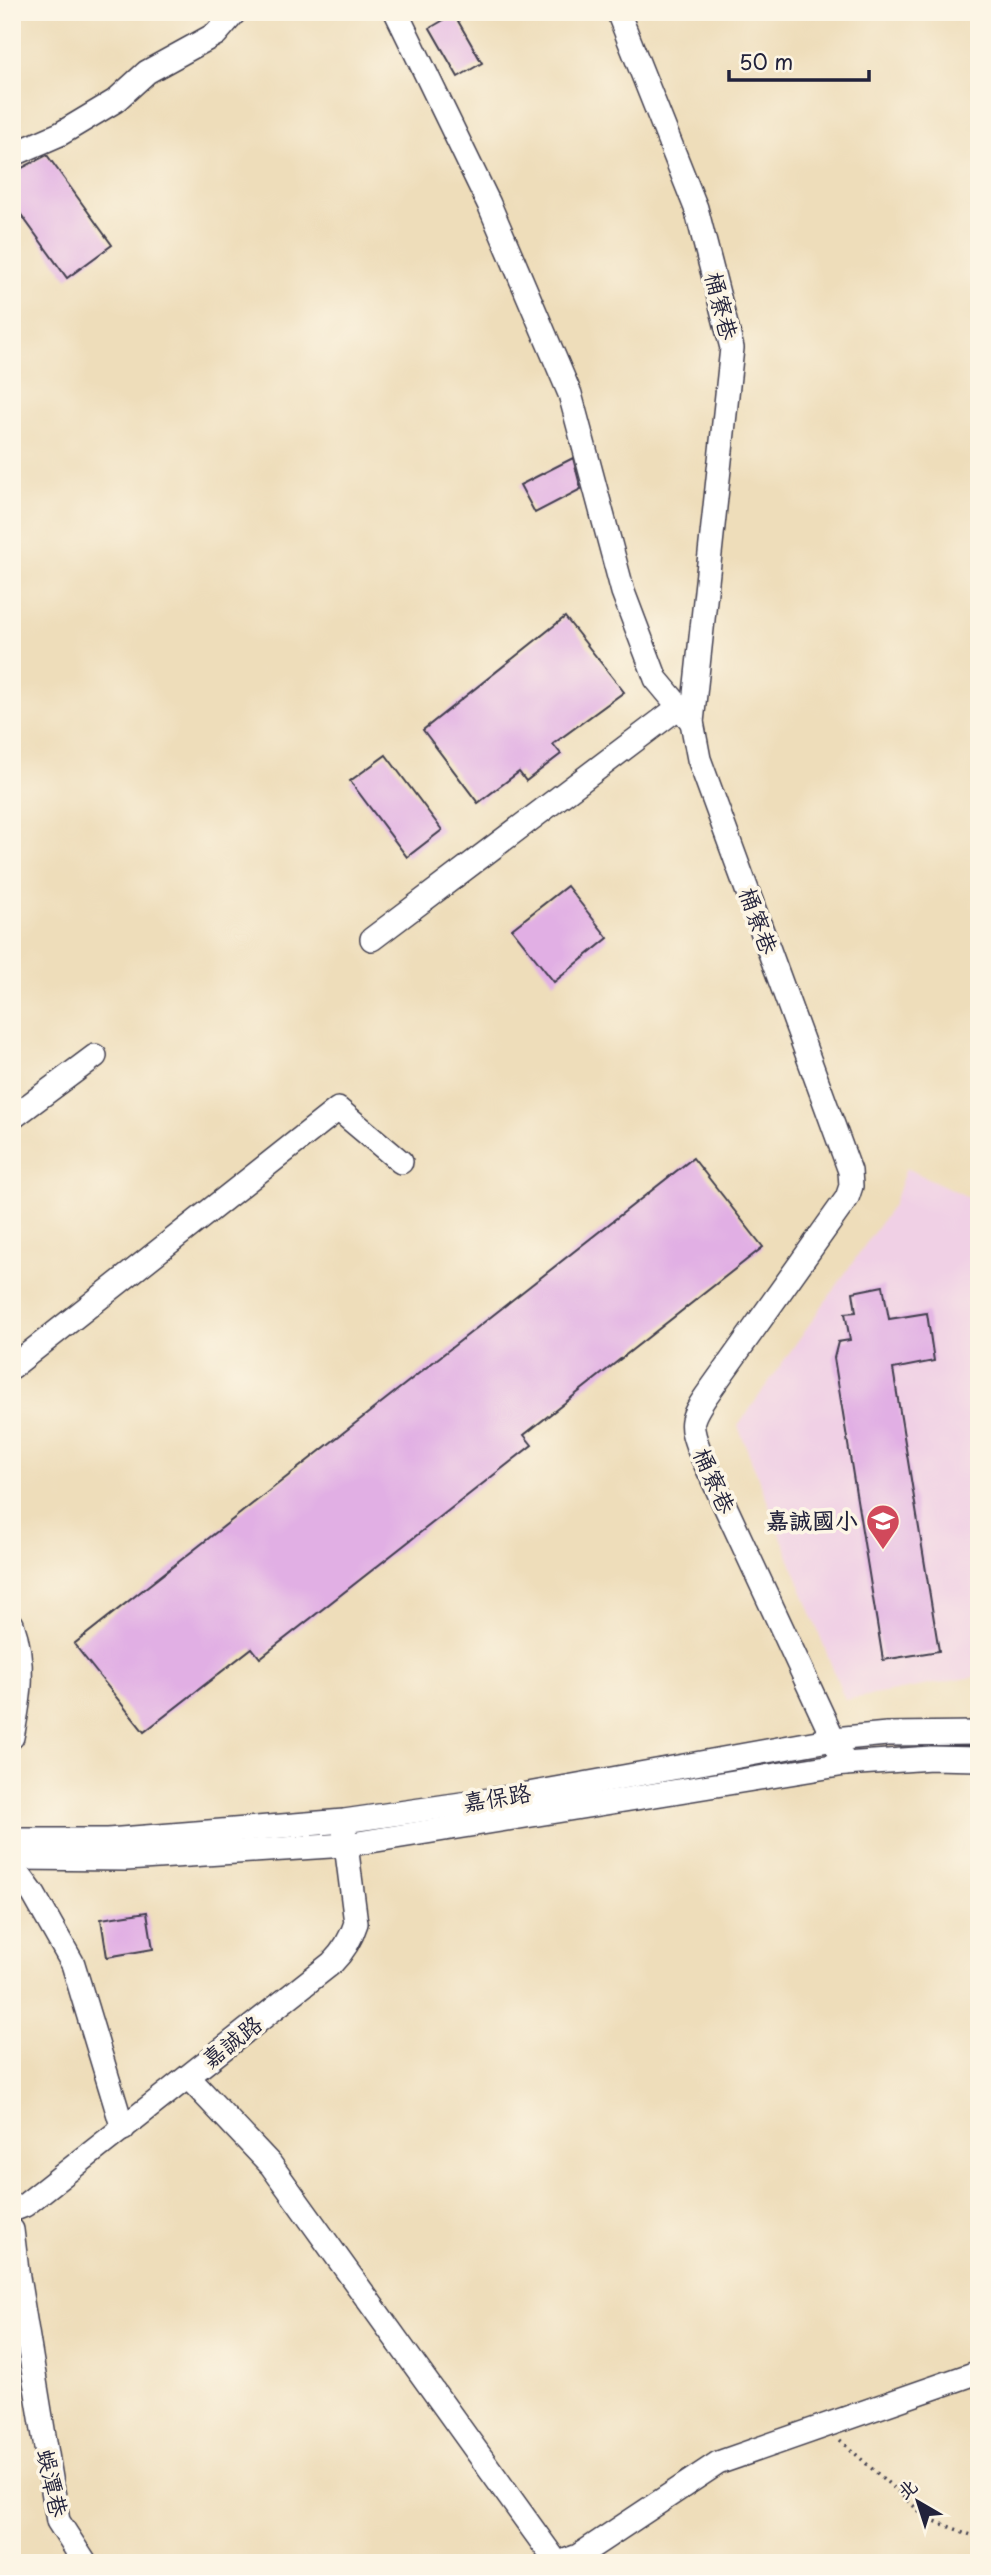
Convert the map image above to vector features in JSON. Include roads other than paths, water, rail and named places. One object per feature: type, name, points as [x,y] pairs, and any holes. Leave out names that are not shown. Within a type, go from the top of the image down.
[{"type":"street","points":[[12,155],[60,134],[115,101],[147,72],[216,34],[235,12]]},
{"type":"street","points":[[372,939],[686,715],[656,679],[623,592],[570,394],[489,204],[396,12]]},
{"type":"street","name":"桶寮巷","points":[[618,12],[696,208],[732,348],[686,715],[699,759],[850,1171],[851,1186],[847,1198],[696,1411],[691,1428],[845,1764]]},
{"type":"street","points":[[12,1118],[95,1056]]},
{"type":"street","points":[[12,1367],[338,1109],[401,1162]]},
{"type":"street","points":[[12,1625],[19,1643],[21,1693],[12,1737]]},
{"type":"street","name":"嘉保路","points":[[12,1840],[108,1840],[344,1821],[517,1796],[834,1739],[887,1734],[979,1733]]},
{"type":"street","name":"嘉保路","points":[[12,1858],[126,1859],[346,1845],[845,1764],[931,1758],[979,1759]]},
{"type":"street","name":"嘉誠路","points":[[12,2210],[25,2205],[123,2129],[332,1963],[342,1952],[352,1937],[356,1923],[344,1821]]},
{"type":"street","points":[[12,1865],[34,1895],[73,1964],[123,2129]]},
{"type":"street","points":[[188,2077],[271,2165],[558,2563],[578,2556],[718,2463],[979,2372]]},
{"type":"street","name":"蜈潭巷","points":[[12,2230],[25,2326],[58,2521],[85,2563]]},
{"type":"place","name":"嘉誠國小","points":[[883,1551]]}]
